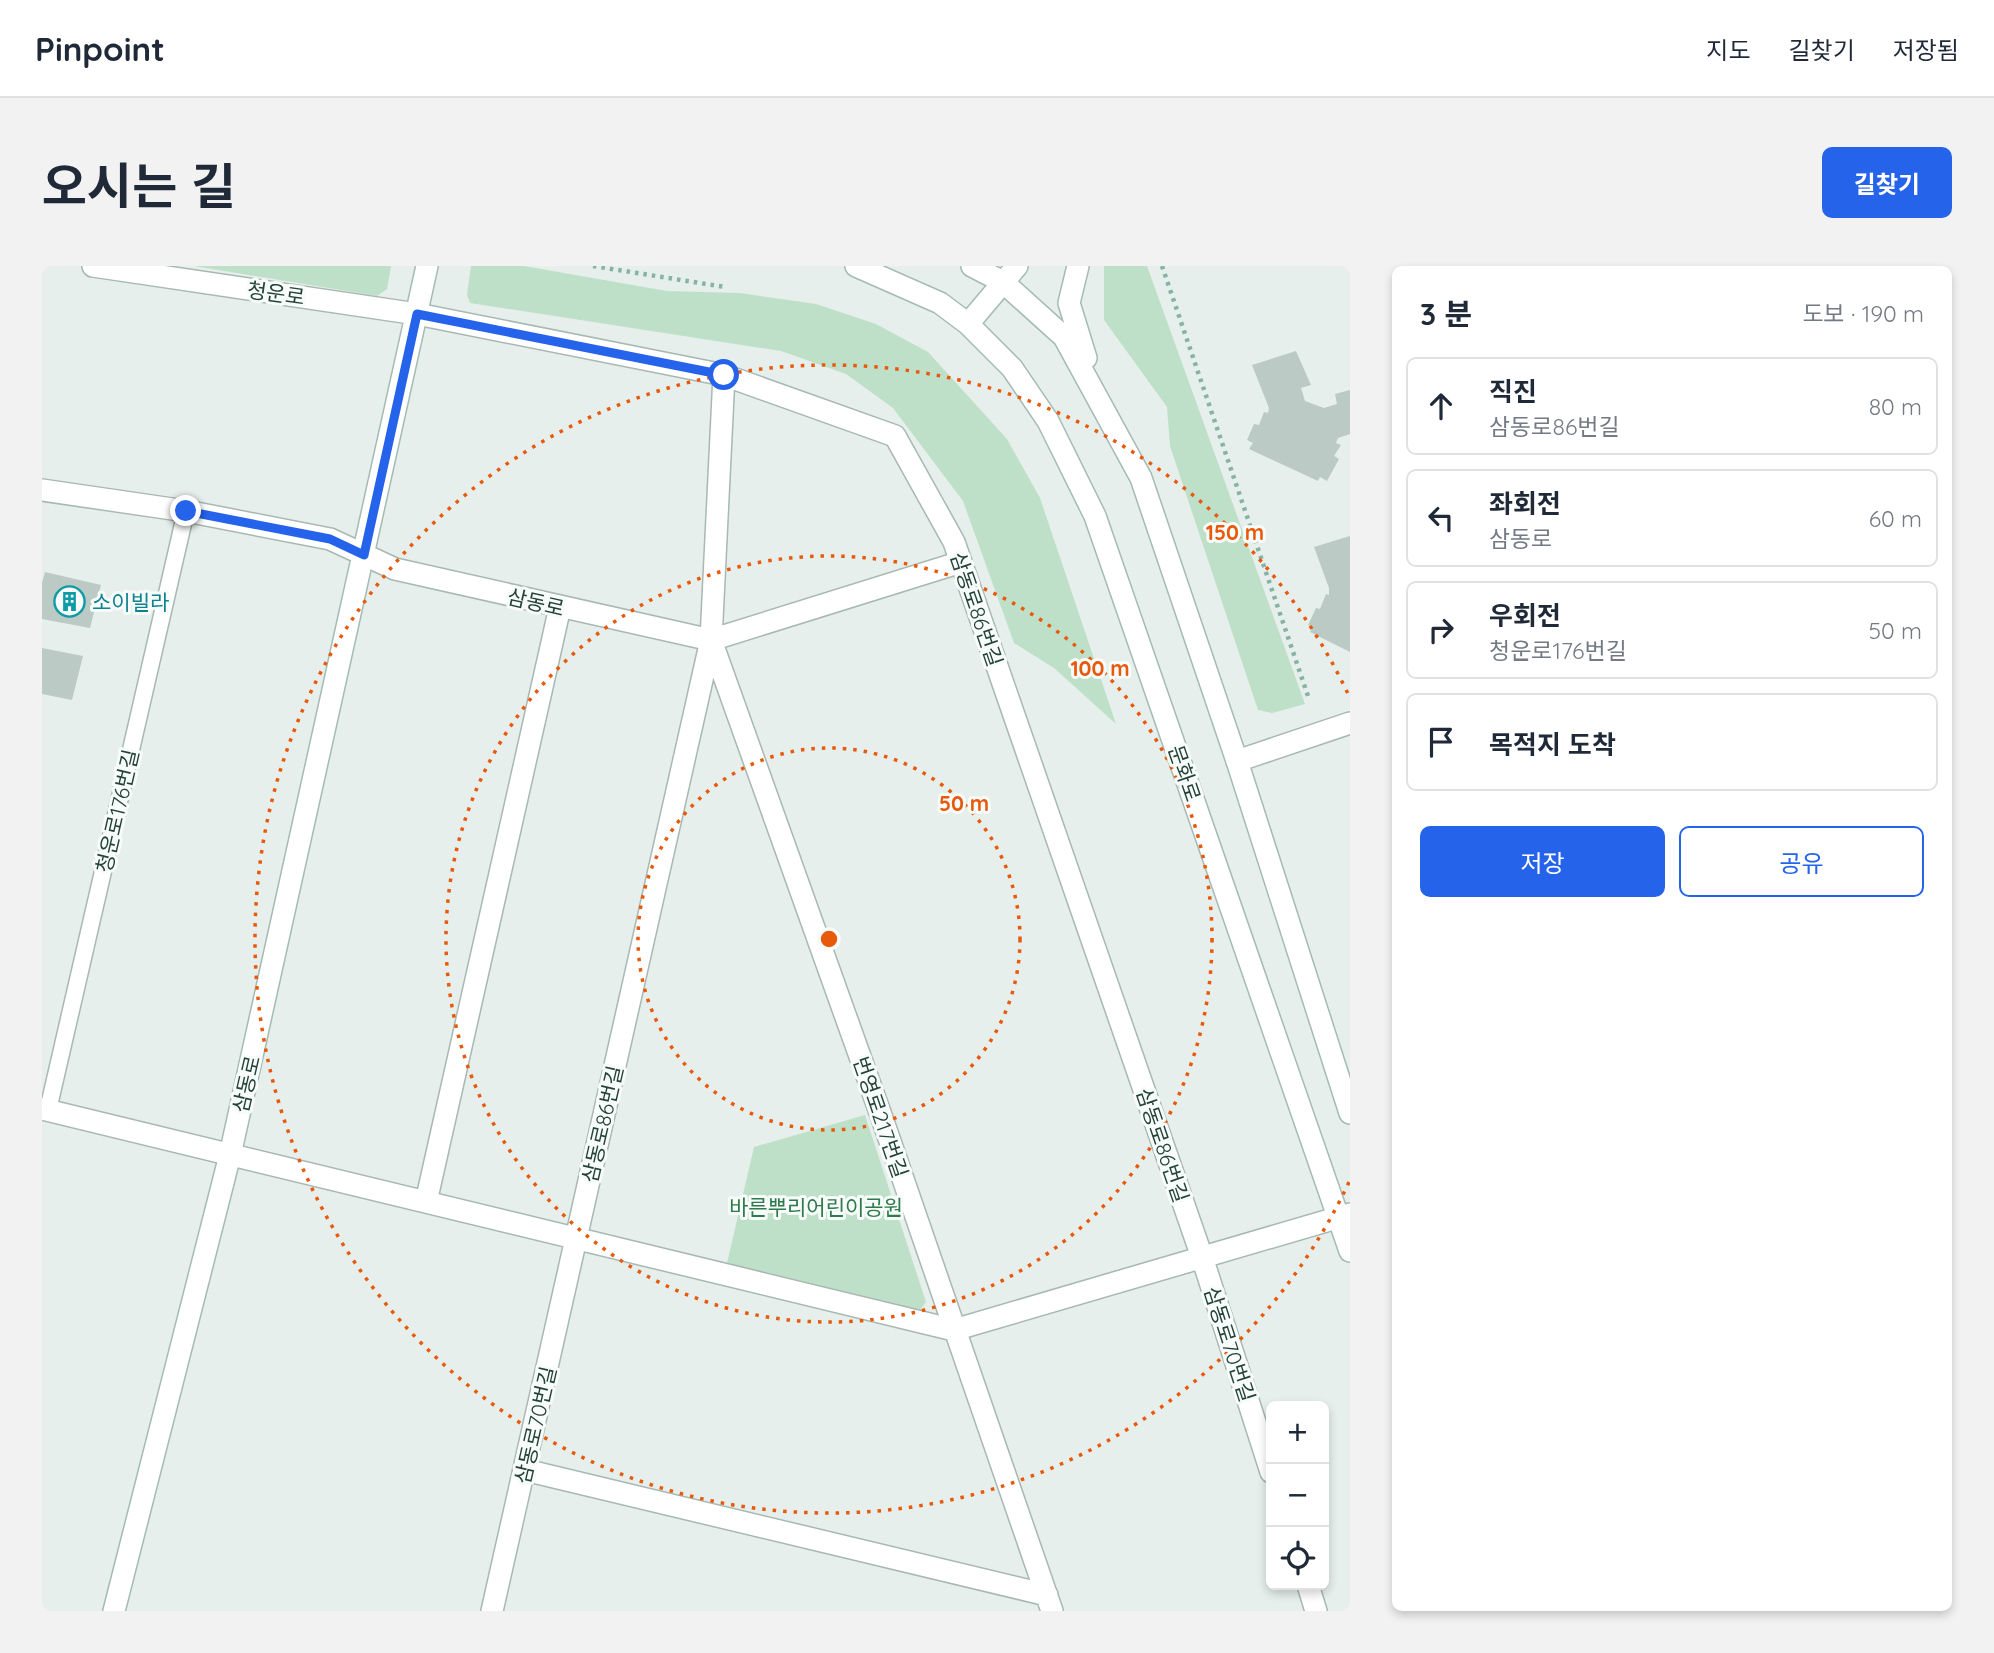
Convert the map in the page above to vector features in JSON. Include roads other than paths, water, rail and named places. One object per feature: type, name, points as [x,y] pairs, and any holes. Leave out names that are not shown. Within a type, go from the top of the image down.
[{"type":"street","name":"청운로","points":[[93,266],[417,314]]},
{"type":"street","name":"삼동로","points":[[114,1611],[230,1154],[427,266]]},
{"type":"street","name":"문화로","points":[[856,266],[940,303],[968,324],[1012,368],[1048,421],[1096,516],[1344,1215],[1350,1251]]},
{"type":"street","points":[[972,266],[1010,274],[1064,337],[1141,478],[1237,761],[1350,1113]]},
{"type":"street","points":[[1078,266],[1069,303],[1101,404]]},
{"type":"street","points":[[968,324],[1010,274]]},
{"type":"street","name":"삼동로86번길","points":[[417,314],[724,375],[895,436],[954,542],[1202,1257]]},
{"type":"street","points":[[724,375],[711,640],[961,562]]},
{"type":"street","points":[[42,490],[186,511],[330,539],[364,555]]},
{"type":"street","name":"삼동로","points":[[364,555],[395,569],[711,640]]},
{"type":"street","points":[[426,1202],[560,607]]},
{"type":"street","name":"삼동로86번길","points":[[577,1239],[711,640]]},
{"type":"street","name":"번영로217번길","points":[[711,640],[882,1118],[1050,1603]]},
{"type":"street","points":[[1237,761],[1350,723]]},
{"type":"street","points":[[45,1109],[954,1330],[1344,1215]]},
{"type":"street","name":"삼동로70번길","points":[[492,1611],[577,1239]]},
{"type":"street","name":"삼동로70번길","points":[[1202,1257],[1268,1464]]},
{"type":"street","name":"번영로217번길","points":[[525,1470],[1050,1603]]},
{"type":"street","points":[[1310,1590],[1316,1611]]},
{"type":"lane","name":"청운로176번길","points":[[45,1109],[186,511]]},
{"type":"place","name":"소이빌라","points":[[69,602]]},
{"type":"park label","name":"바른뿌리어린이공원","points":[[816,1207]]}]
